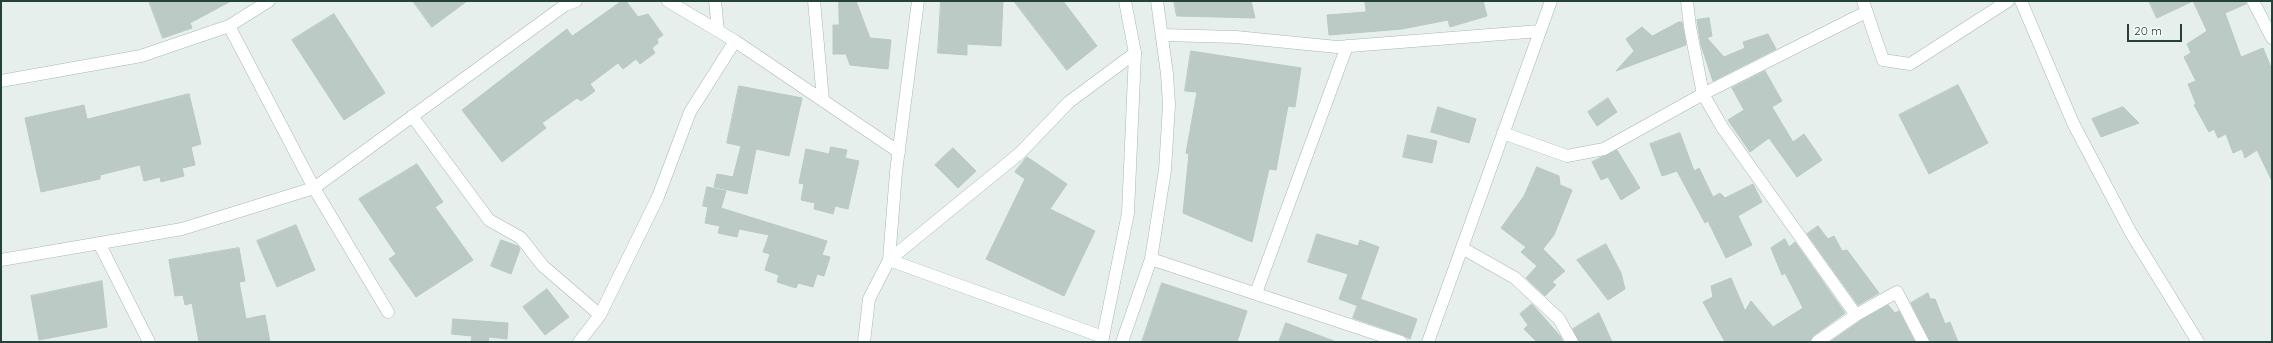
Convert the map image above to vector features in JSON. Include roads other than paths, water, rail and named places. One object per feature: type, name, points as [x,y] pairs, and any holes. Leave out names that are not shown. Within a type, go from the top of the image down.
[{"type":"street","points":[[1,81],[141,56],[229,26],[269,1]]},
{"type":"street","points":[[1,260],[182,229],[314,188],[565,5],[576,1]]},
{"type":"street","points":[[668,1],[735,41],[899,152]]},
{"type":"street","points":[[715,1],[718,31]]},
{"type":"street","points":[[814,1],[823,100]]},
{"type":"street","points":[[864,342],[869,299],[889,260],[899,152],[918,1]]},
{"type":"street","points":[[889,260],[1103,340],[1128,213],[1135,53],[1125,1]]},
{"type":"street","points":[[1122,342],[1151,259],[1165,170],[1168,132],[1167,74],[1163,34],[1157,1]]},
{"type":"street","points":[[1428,342],[1551,1]]},
{"type":"street","points":[[1687,1],[1690,27],[1703,94],[1722,127],[1856,315]]},
{"type":"street","points":[[1503,133],[1567,156],[1604,150],[1703,94],[1864,7],[1883,60],[1910,64],[2008,1]]},
{"type":"street","points":[[2021,1],[2073,123],[2131,233],[2198,342]]},
{"type":"street","points":[[2254,1],[2272,38]]},
{"type":"street","points":[[229,26],[314,188],[388,312]]},
{"type":"street","points":[[1163,34],[1236,37],[1337,47],[1540,31]]},
{"type":"street","points":[[580,342],[600,315],[658,197],[690,112],[735,41]]},
{"type":"street","points":[[1256,293],[1347,46]]},
{"type":"street","points":[[889,260],[1020,153],[1069,102],[1135,53]]},
{"type":"street","points":[[412,116],[489,220],[521,238],[543,266],[600,315]]},
{"type":"street","points":[[99,243],[149,342]]},
{"type":"street","points":[[1462,248],[1515,278],[1559,319],[1572,342]]},
{"type":"street","points":[[1151,259],[1401,342]]},
{"type":"street","points":[[1817,342],[1856,315],[1897,292],[1923,342]]}]
